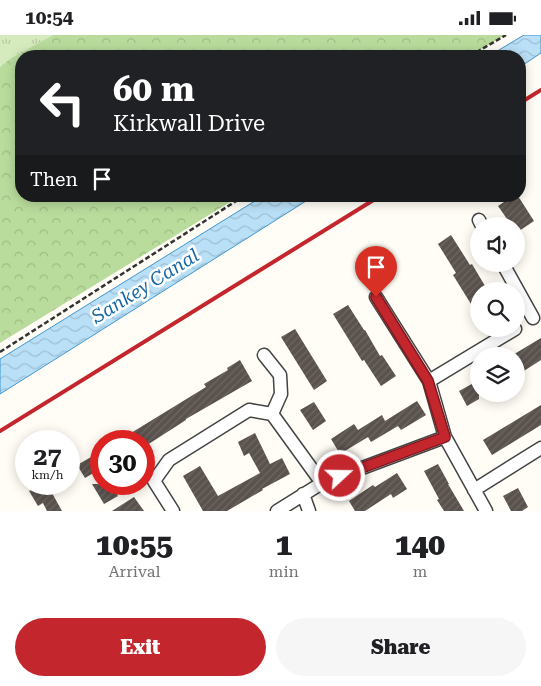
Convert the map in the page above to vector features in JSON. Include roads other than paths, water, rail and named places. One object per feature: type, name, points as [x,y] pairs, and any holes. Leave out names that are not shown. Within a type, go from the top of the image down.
[{"type":"street","points":[[508,272],[537,315],[525,322]]},
{"type":"street","points":[[376,297],[428,381],[445,437],[486,511]]},
{"type":"street","points":[[428,381],[501,337]]},
{"type":"street","points":[[264,355],[280,375],[281,394],[272,414]]},
{"type":"street","points":[[155,473],[169,460],[249,409],[272,414],[322,483]]},
{"type":"street","points":[[277,511],[322,483],[445,437]]},
{"type":"street","points":[[474,490],[541,448]]},
{"type":"street","points":[[155,487],[173,511]]},
{"type":"street","points":[[302,494],[309,511]]},
{"type":"water","points":[[524,35],[541,35],[541,53],[526,63],[526,50],[499,50]]},
{"type":"water","name":"Sankey Canal","points":[[253,202],[304,202],[0,394],[0,359]]},
{"type":"railway","points":[[526,99],[541,90]]},
{"type":"railway","points":[[0,431],[370,202]]}]
